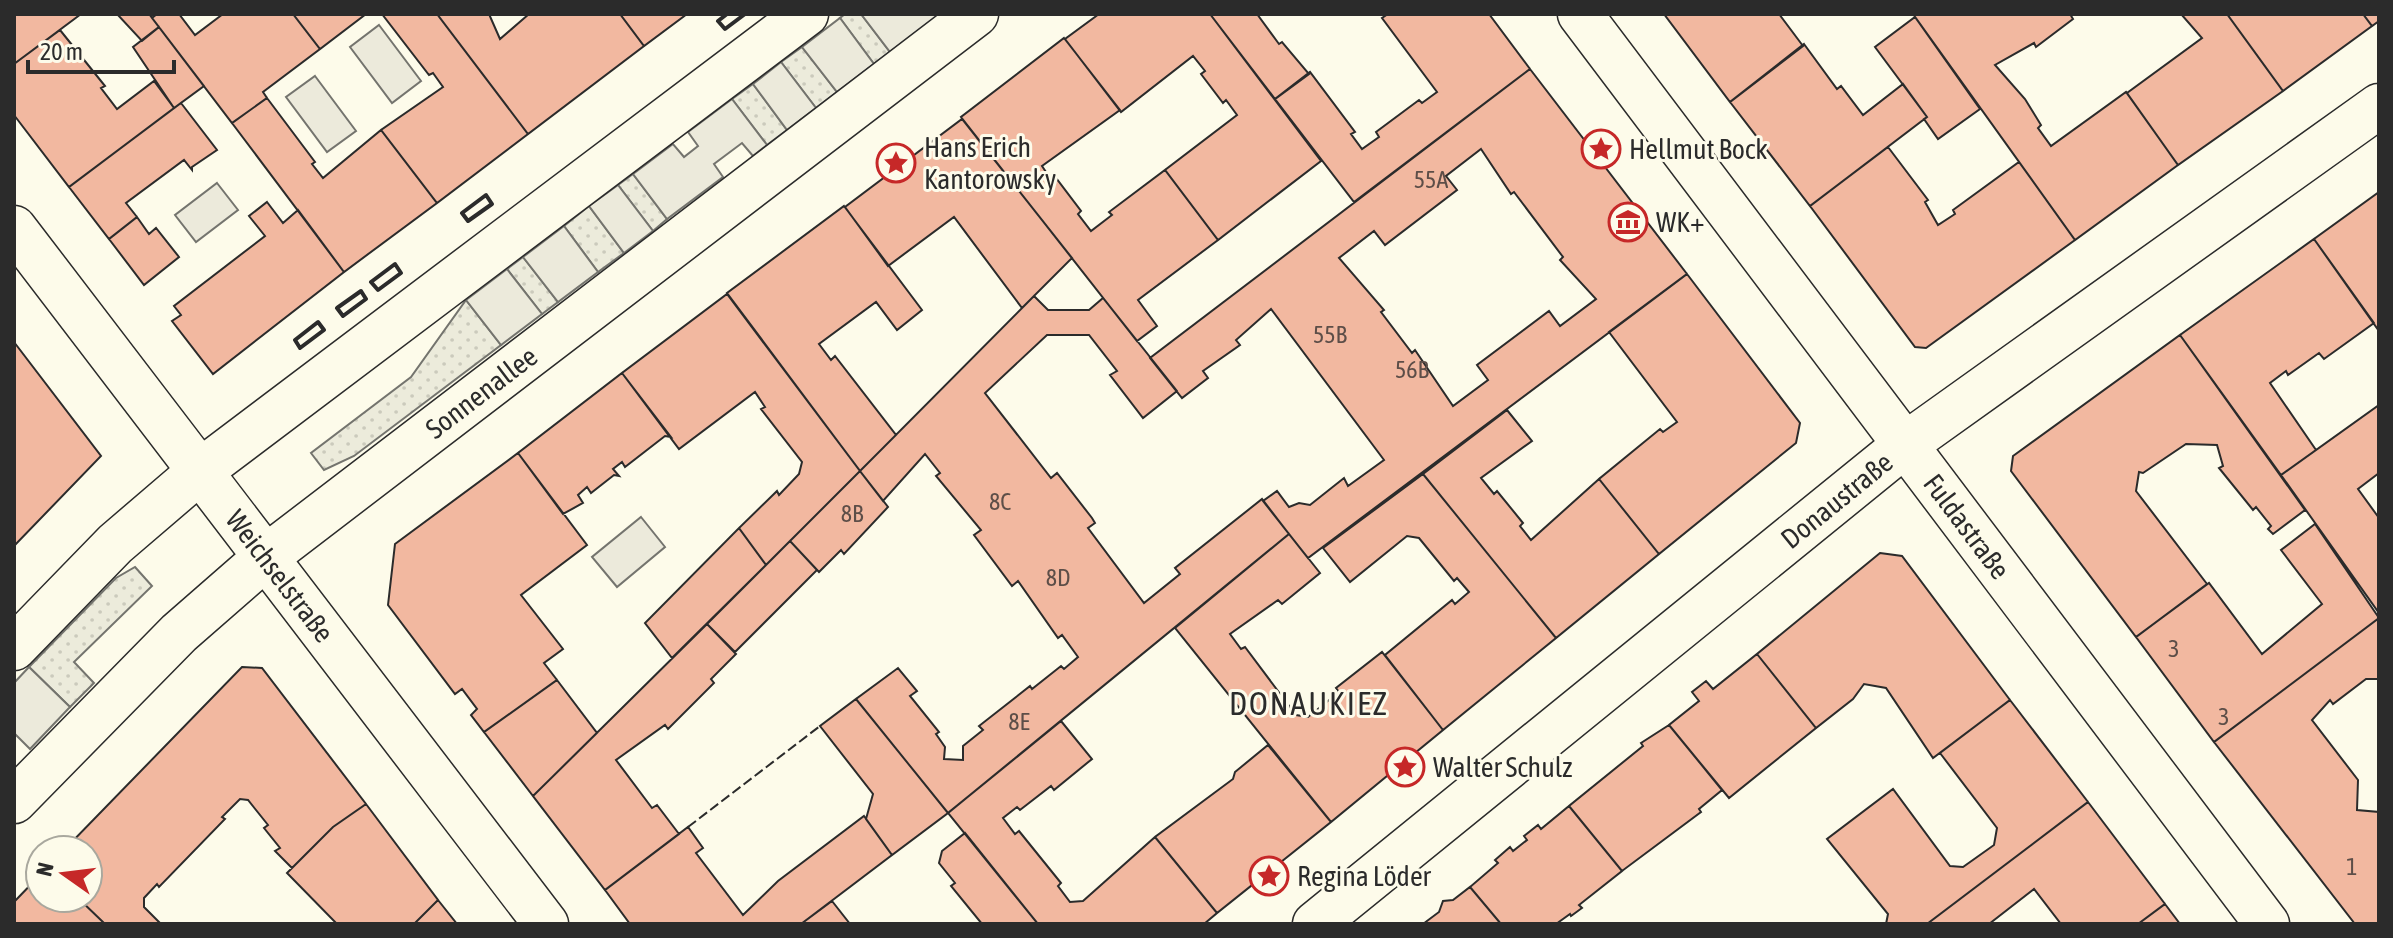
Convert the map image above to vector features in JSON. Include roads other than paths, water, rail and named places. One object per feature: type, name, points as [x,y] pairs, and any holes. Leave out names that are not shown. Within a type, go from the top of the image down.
[{"type":"street","points":[[14,648],[115,544],[199,472],[806,14]]},
{"type":"street","name":"Sonnenallee","points":[[14,801],[179,633],[266,557],[976,14]]},
{"type":"street","name":"Fuldastraße","points":[[1580,14],[2267,924]]},
{"type":"street","name":"Donaustraße","points":[[1315,924],[1906,444],[2379,106]]},
{"type":"street","name":"Weichselstraße","points":[[14,228],[546,924]]},
{"type":"place","name":"Hellmut Bock","points":[[1601,149]]},
{"type":"place","name":"Hans Erich Kantorowsky","points":[[896,163]]},
{"type":"place","name":"WK+","points":[[1628,222]]},
{"type":"place","name":"Walter Schulz","points":[[1405,767]]},
{"type":"place","name":"Regina Löder","points":[[1269,876]]},
{"type":"district","name":"DONAUKIEZ","points":[[1309,704]]}]
